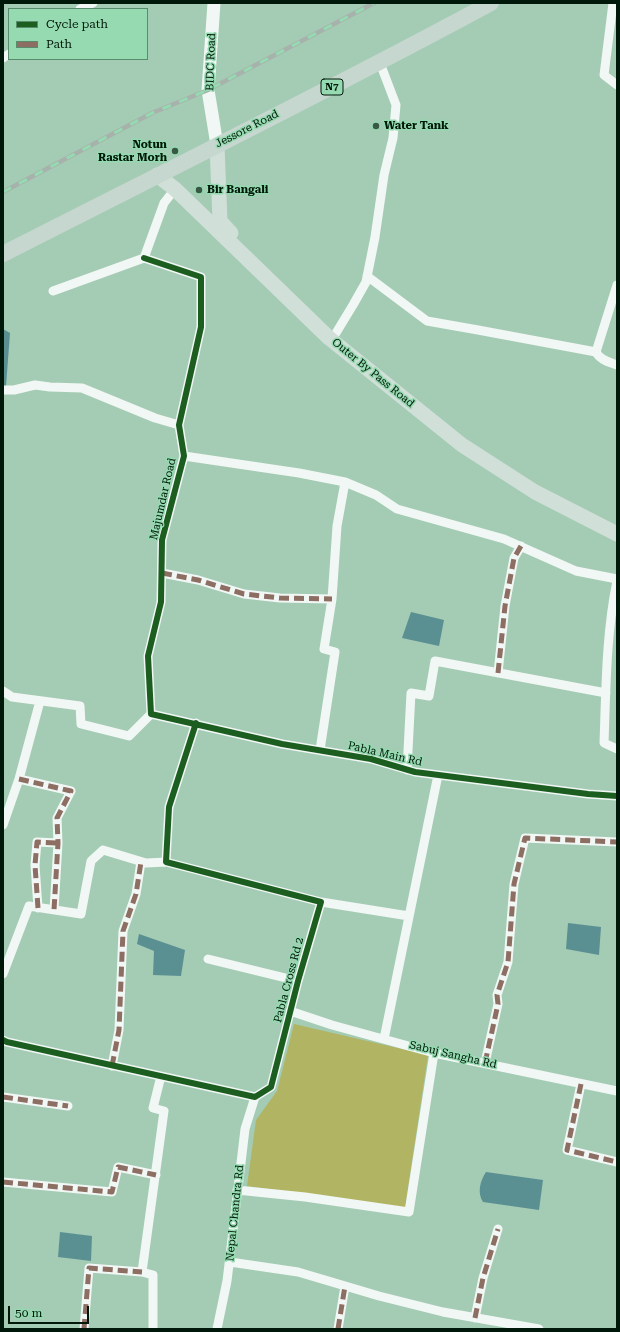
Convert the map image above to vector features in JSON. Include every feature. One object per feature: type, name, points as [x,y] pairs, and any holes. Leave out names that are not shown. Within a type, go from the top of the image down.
[{"type":"highway","name":"Jessore Road","points":[[3,254],[217,144],[380,63],[491,3]]},
{"type":"main road","name":"BIDC Road","points":[[214,3],[208,90],[217,144]]},
{"type":"main road","name":"Outer By Pass Road","points":[[217,144],[220,221],[222,226],[298,301],[466,439],[538,486],[617,526]]},
{"type":"main road","name":"Outer By Pass Road","points":[[157,175],[175,189],[329,338],[462,445],[535,492],[617,534]]},
{"type":"street","points":[[82,8],[94,3]]},
{"type":"street","points":[[613,3],[604,75],[617,85]]},
{"type":"street","points":[[336,333],[366,282],[375,237],[384,176],[393,138],[396,105],[380,63]]},
{"type":"street","points":[[53,291],[144,258],[164,203],[175,189]]},
{"type":"street","name":"Majumdar Road","points":[[144,258],[201,277],[201,327],[179,425],[184,456],[162,540],[161,602],[148,656],[151,714]]},
{"type":"street","points":[[367,276],[427,321],[596,352],[601,359],[617,365]]},
{"type":"street","points":[[596,352],[617,285]]},
{"type":"street","points":[[3,390],[14,390],[35,385],[82,388],[156,418],[179,425]]},
{"type":"street","points":[[184,456],[298,473],[344,482],[376,495],[397,509],[504,539],[576,571],[617,580],[611,607],[604,743],[617,749]]},
{"type":"street","points":[[320,750],[335,652],[324,650],[332,599],[338,526],[344,482]]},
{"type":"street","points":[[498,673],[505,606],[514,558],[521,546]]},
{"type":"street","points":[[162,573],[198,580],[244,594],[280,598],[332,599]]},
{"type":"street","points":[[407,770],[411,693],[429,696],[435,661],[606,693]]},
{"type":"street","points":[[3,691],[12,697],[80,706],[81,724],[129,736],[151,714]]},
{"type":"street","points":[[3,825],[19,779],[40,701]]},
{"type":"street","name":"Pabla Main Rd","points":[[151,714],[196,723],[282,744],[371,759],[407,770],[588,794],[617,796]]},
{"type":"street","points":[[166,862],[169,808],[196,723]]},
{"type":"street","points":[[384,1039],[438,775]]},
{"type":"street","points":[[19,779],[72,791],[57,818],[58,844],[54,910]]},
{"type":"street","points":[[485,1063],[498,1004],[497,995],[508,962],[514,884],[525,838],[617,842]]},
{"type":"street","points":[[38,908],[35,866],[38,842],[58,844]]},
{"type":"street","points":[[3,974],[29,906],[81,914],[91,861],[103,850],[146,863],[166,862],[321,902],[409,916]]},
{"type":"street","points":[[112,1066],[119,1030],[122,931],[136,894],[141,862]]},
{"type":"street","name":"Pabla Cross Rd 2","points":[[255,1097],[271,1087],[298,981],[321,902]]},
{"type":"street","points":[[208,959],[298,981]]},
{"type":"street","name":"Sabuj Sangha Rd","points":[[290,1011],[434,1052],[617,1091]]},
{"type":"street","points":[[3,1040],[112,1066],[255,1097]]},
{"type":"street","points":[[237,1190],[304,1197],[409,1212],[434,1052]]},
{"type":"street","points":[[142,1272],[164,1111],[153,1108],[161,1076]]},
{"type":"street","points":[[582,1084],[567,1150],[617,1162]]},
{"type":"street","points":[[3,1096],[68,1106]]},
{"type":"street","name":"Nepal Chandra Rd","points":[[217,1329],[230,1262],[245,1129],[255,1097]]},
{"type":"street","points":[[3,1182],[112,1192],[118,1167],[156,1175]]},
{"type":"street","points":[[475,1318],[483,1278],[498,1229]]},
{"type":"street","points":[[230,1262],[298,1272],[379,1296],[443,1312],[539,1329]]},
{"type":"street","points":[[84,1329],[89,1268],[142,1272],[153,1275],[153,1329]]},
{"type":"street","points":[[338,1329],[345,1286]]},
{"type":"green space","points":[[294,1024],[428,1055],[405,1208],[247,1186],[256,1120],[277,1091]]},
{"type":"water","points":[[3,329],[10,333],[6,386],[3,386]]},
{"type":"water","points":[[411,612],[444,620],[439,646],[402,638]]},
{"type":"water","points":[[568,923],[601,927],[599,955],[566,949]]},
{"type":"water","points":[[139,934],[185,950],[181,976],[153,975],[154,951],[137,944]]},
{"type":"water","points":[[486,1172],[543,1180],[539,1210],[483,1202],[480,1195],[480,1187]]},
{"type":"water","points":[[60,1232],[92,1236],[91,1261],[58,1257]]},
{"type":"railway","points":[[3,192],[152,113],[208,90],[374,3]]},
{"type":"marked path","points":[[498,673],[505,606],[514,558],[521,546]]},
{"type":"marked path","points":[[162,573],[198,580],[244,594],[280,598],[332,599]]},
{"type":"marked path","points":[[19,779],[71,791],[57,818],[58,843],[54,910]]},
{"type":"marked path","points":[[485,1063],[498,1004],[497,995],[508,962],[514,884],[525,838],[617,842]]},
{"type":"marked path","points":[[38,908],[35,865],[37,842],[58,843]]},
{"type":"marked path","points":[[112,1066],[119,1030],[123,931],[136,894],[141,862]]},
{"type":"marked path","points":[[581,1084],[567,1150],[617,1162]]},
{"type":"marked path","points":[[3,1097],[68,1106]]},
{"type":"marked path","points":[[3,1182],[112,1192],[118,1167],[156,1175]]},
{"type":"marked path","points":[[475,1318],[483,1278],[498,1229]]},
{"type":"marked path","points":[[84,1329],[89,1268],[142,1272]]},
{"type":"marked path","points":[[338,1329],[345,1286]]},
{"type":"cycle path","points":[[144,258],[201,277],[201,327],[179,425],[184,456],[162,540],[161,602],[148,656],[151,714],[282,744],[371,759],[415,772],[588,794],[617,796]]},
{"type":"cycle path","points":[[3,1040],[255,1097],[271,1087],[298,981],[321,902],[166,862],[169,807],[196,723]]},
{"type":"place","name":"Water Tank","points":[[376,126]]},
{"type":"place","name":"Notun Rastar Morh","points":[[175,151]]},
{"type":"place","name":"Bir Bangali","points":[[199,190]]}]
